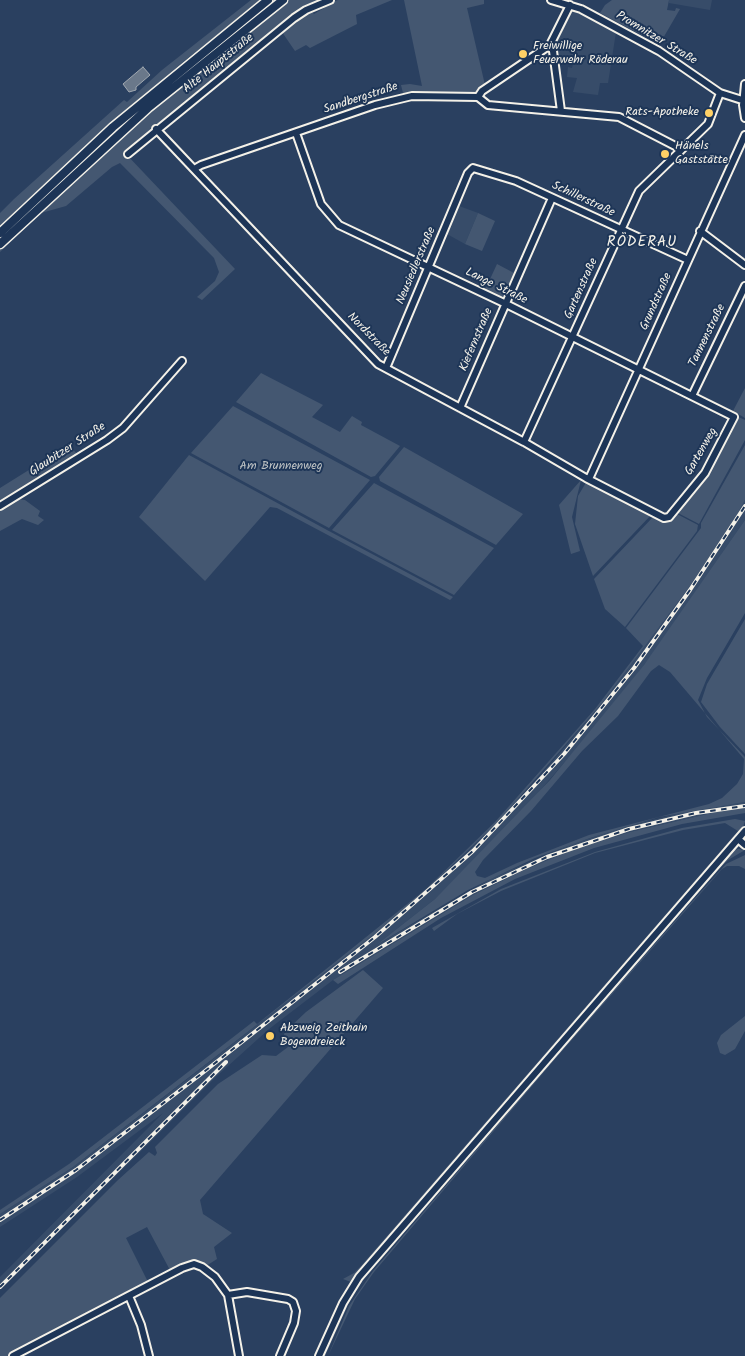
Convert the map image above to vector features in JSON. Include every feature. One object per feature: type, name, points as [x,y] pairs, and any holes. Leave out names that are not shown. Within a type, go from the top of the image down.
[{"type":"main road","points":[[0,232],[113,126],[268,0]]},
{"type":"main road","points":[[0,244],[148,108],[283,0]]},
{"type":"street","name":"Alte Hauptstraße","points":[[128,154],[156,129],[294,18],[306,10],[330,0]]},
{"type":"street","name":"Promnitzer Straße","points":[[551,0],[570,5],[659,51],[720,93],[744,100]]},
{"type":"street","points":[[478,97],[482,91],[550,45],[570,5]]},
{"type":"street","points":[[550,45],[553,51],[561,111]]},
{"type":"street","points":[[745,84],[745,118]]},
{"type":"street","name":"Gartenstraße","points":[[524,442],[640,188],[708,124],[720,93]]},
{"type":"street","name":"Sandbergstraße","points":[[194,170],[202,165],[402,97],[425,95],[478,97],[488,105],[619,117],[681,149]]},
{"type":"street","name":"Nordstraße","points":[[156,129],[378,364],[589,479],[666,518]]},
{"type":"street","name":"Lange Straße","points":[[296,133],[321,204],[338,225],[504,303],[734,417]]},
{"type":"street","name":"Grundstraße","points":[[589,479],[745,135]]},
{"type":"street","name":"Schillerstraße","points":[[468,173],[477,168],[516,181],[688,260]]},
{"type":"street","name":"Neusiedlerstraße","points":[[386,368],[468,173]]},
{"type":"street","name":"Kiefernstraße","points":[[460,408],[504,303],[552,198]]},
{"type":"street","points":[[700,231],[745,265]]},
{"type":"street","name":"Tannenstraße","points":[[692,396],[745,286]]},
{"type":"street","name":"Glaubitzer Straße","points":[[0,506],[107,440],[123,428],[182,361]]},
{"type":"street","name":"Gartenweg","points":[[666,518],[706,473],[734,417]]},
{"type":"street","points":[[319,1356],[350,1290],[366,1269],[745,831]]},
{"type":"street","points":[[738,839],[745,845]]},
{"type":"street","points":[[13,1356],[182,1268],[194,1264],[215,1276],[228,1295],[239,1356]]},
{"type":"street","points":[[228,1295],[247,1292],[288,1299],[293,1302],[296,1311],[294,1323],[280,1356]]},
{"type":"street","points":[[129,1296],[139,1319],[149,1356]]},
{"type":"shaded area","points":[[669,0],[712,0],[710,10],[669,3]]},
{"type":"shaded area","points":[[575,11],[616,32],[608,83],[600,83],[598,95],[573,92],[577,78],[567,77],[568,67],[572,68],[573,64],[558,60],[557,41],[572,12]]},
{"type":"shaded area","points":[[143,67],[150,75],[136,87],[136,90],[129,92],[123,84]]},
{"type":"shaded area","points":[[459,206],[478,213],[465,244],[447,234]]},
{"type":"shaded area","points":[[745,500],[745,520],[651,656],[609,711],[530,802],[462,872],[435,899],[375,946],[492,878],[572,844],[628,826],[693,810],[745,802],[745,808],[716,812],[630,832],[522,871],[473,895],[333,980],[269,1029],[218,1075],[0,1290],[0,1277],[163,1113],[77,1177],[0,1227],[0,1214],[73,1167],[190,1077],[404,910],[458,861],[517,803],[603,702],[690,586]]},
{"type":"green space","points":[[251,0],[262,0],[184,61],[109,125],[0,226],[0,213],[14,199],[124,100],[127,102],[162,70]]},
{"type":"green space","points":[[274,0],[277,0],[193,65],[244,23]]},
{"type":"green space","points":[[289,0],[320,0],[294,15],[149,132],[126,154],[235,269],[202,300],[197,297],[215,281],[219,272],[214,258],[120,163],[112,167],[66,206],[41,213],[0,252],[0,249],[46,205],[134,125],[220,53]]},
{"type":"green space","points":[[338,0],[392,0],[356,15],[357,24],[310,48],[306,45],[295,51],[282,32],[311,11],[314,14],[324,8],[324,5]]},
{"type":"green space","points":[[404,0],[484,0],[484,4],[467,8],[485,85],[472,94],[403,93],[401,85],[422,86]]},
{"type":"green space","points":[[612,0],[669,0],[667,10],[675,11],[676,8],[680,9],[662,40],[657,43],[600,13],[605,5]]},
{"type":"green space","points":[[185,71],[0,239],[0,236],[115,129]]},
{"type":"green space","points":[[478,213],[495,221],[482,251],[465,244]]},
{"type":"green space","points":[[497,264],[514,273],[504,296],[501,297],[485,290]]},
{"type":"green space","name":"Am Brunnenweg","points":[[261,373],[323,405],[312,417],[340,432],[352,416],[362,422],[361,425],[400,446],[375,476],[371,477],[236,402]]},
{"type":"green space","points":[[745,388],[745,418],[733,411]]},
{"type":"green space","name":"Am Brunnenweg","points":[[233,406],[370,480],[329,528],[191,453]]},
{"type":"green space","points":[[736,416],[745,420],[745,440],[699,524],[676,512],[703,478]]},
{"type":"green space","points":[[69,445],[77,454],[0,502],[0,488]]},
{"type":"green space","points":[[745,445],[745,500],[733,521],[690,586],[603,702],[497,823],[426,890],[378,931],[73,1167],[0,1214],[0,1210],[69,1164],[254,1021],[257,1024],[426,889],[495,822],[595,709],[643,646],[626,628],[701,528],[701,523]]},
{"type":"green space","points":[[404,447],[523,514],[496,545],[380,481],[379,477]]},
{"type":"green space","points":[[189,455],[453,597],[450,600],[277,508],[270,507],[205,581],[139,517]]},
{"type":"green space","points":[[581,480],[572,517],[580,551],[571,554],[559,505]]},
{"type":"green space","points":[[587,481],[652,514],[593,576],[575,524],[578,496]]},
{"type":"green space","points":[[374,483],[494,548],[454,595],[332,530]]},
{"type":"green space","points":[[17,499],[25,500],[40,511],[38,516],[44,520],[38,525],[22,519],[0,531],[0,510]]},
{"type":"green space","points":[[675,513],[698,525],[697,531],[625,627],[605,609],[594,579],[654,516],[664,521]]},
{"type":"green space","points":[[745,520],[745,613],[707,678],[698,700],[705,713],[670,672],[659,665],[651,671],[618,716],[582,751],[531,811],[483,860],[475,872],[477,876],[485,878],[517,863],[589,835],[709,804],[722,798],[737,784],[743,774],[744,759],[719,730],[745,757],[745,802],[659,817],[590,838],[535,858],[468,890],[375,946],[435,899],[550,780],[644,665]]},
{"type":"green space","points":[[745,619],[745,754],[720,727],[701,702],[707,684]]},
{"type":"green space","points":[[745,808],[745,813],[682,824],[594,848],[515,879],[441,918],[338,984],[333,980],[473,895],[522,871],[575,849],[630,832],[716,812]]},
{"type":"green space","points":[[735,819],[745,821],[742,830],[351,1282],[343,1279],[354,1273],[361,1266],[738,831],[725,823],[683,830],[595,853],[501,891],[457,914],[434,931],[432,928],[501,889],[595,852],[682,828]]},
{"type":"green space","points":[[738,849],[745,850],[728,860],[716,872],[371,1269],[352,1296],[325,1356],[322,1356],[346,1305],[369,1269],[732,851]]},
{"type":"green space","points":[[745,855],[745,869],[739,866],[727,866],[722,869],[555,1059],[374,1272],[355,1299],[328,1356],[349,1306],[373,1271],[554,1059],[690,904],[726,864]]},
{"type":"green space","points":[[363,970],[383,988],[200,1200],[203,1214],[232,1233],[214,1247],[217,1259],[206,1266],[194,1262],[171,1272],[147,1227],[126,1238],[149,1284],[9,1356],[0,1356],[0,1298],[118,1180],[149,1152],[155,1156],[157,1153],[155,1147],[218,1084],[262,1055],[276,1056],[288,1047],[284,1034],[287,1030],[306,1012]]},
{"type":"green space","points":[[745,1016],[745,1031],[735,1049],[725,1055],[720,1053],[717,1043],[721,1035]]},
{"type":"railway","points":[[0,1220],[76,1170],[205,1071],[375,937],[473,851],[564,754],[634,668],[690,590],[745,506]]},
{"type":"railway","points":[[340,972],[472,892],[547,857],[629,829],[696,813],[745,806]]},
{"type":"railway","points":[[0,1287],[226,1062]]},
{"type":"place","name":"Freiwillige Feuerwehr Röderau","points":[[523,54]]},
{"type":"place","name":"Rats-Apotheke","points":[[709,113]]},
{"type":"place","name":"Hänels Gaststätte","points":[[665,154]]},
{"type":"place","name":"Abzweig Zeithain Bogendreieck","points":[[270,1036]]},
{"type":"district","name":"RÖDERAU","points":[[642,243]]}]
